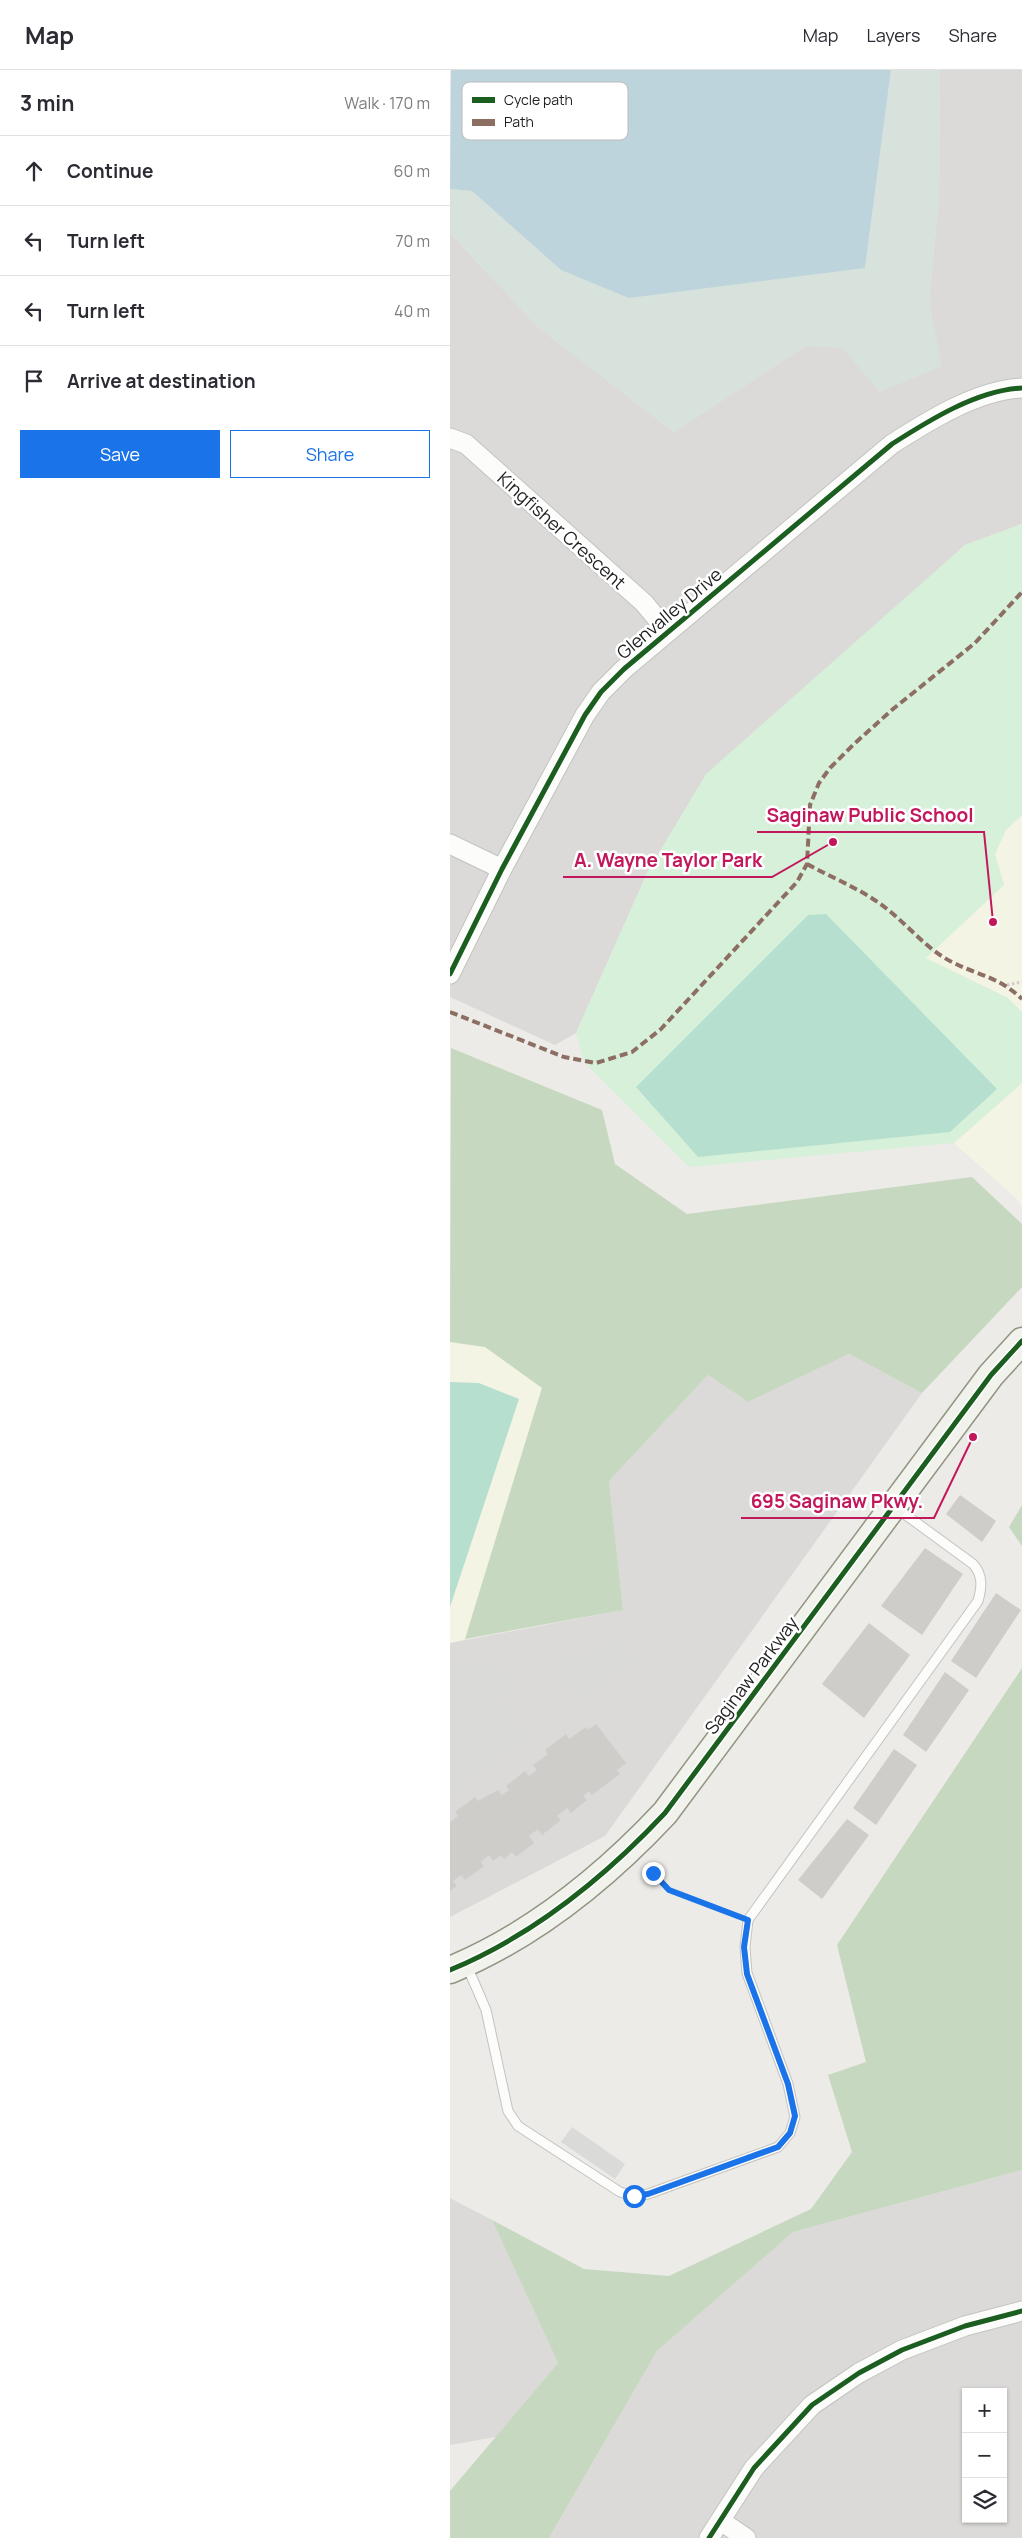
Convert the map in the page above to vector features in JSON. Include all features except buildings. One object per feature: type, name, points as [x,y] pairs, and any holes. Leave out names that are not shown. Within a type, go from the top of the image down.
[{"type":"street","name":"Glenvalley Drive","points":[[450,974],[502,869],[585,715],[601,692],[624,669],[892,444],[939,414],[976,399],[1022,388]]},
{"type":"street","name":"Kingfisher Crescent","points":[[450,438],[466,444],[644,603],[668,632]]},
{"type":"street","points":[[450,844],[502,869]]},
{"type":"street","name":"Saginaw Parkway","points":[[458,1966],[495,1948],[564,1903],[622,1857],[665,1813],[991,1375],[1022,1341]]},
{"type":"street","points":[[709,2538],[754,2468],[812,2405],[834,2389],[902,2350],[965,2326],[1022,2311]]},
{"type":"street","points":[[721,2521],[746,2538]]},
{"type":"lane","points":[[458,1966],[486,2010],[508,2112],[518,2126],[620,2192],[634,2196],[648,2194],[778,2147],[790,2133],[795,2116],[788,2084],[747,1974],[744,1947],[748,1920],[764,1894],[978,1601],[982,1588],[980,1572],[973,1564],[894,1506]]},
{"type":"path","points":[[1007,985],[1022,982]]},
{"type":"path","points":[[653,1873],[669,1890],[748,1920]]},
{"type":"shaded area","points":[[891,70],[940,70],[939,197],[929,301],[942,366],[880,392],[842,348],[805,346],[674,432],[538,327],[450,233],[450,189],[472,191],[561,270],[865,268]]},
{"type":"shaded area","points":[[940,70],[1022,70],[1022,524],[965,545],[648,871],[576,1033],[555,1045],[450,997],[450,233],[538,327],[674,432],[805,346],[842,347],[941,366],[929,301],[939,197]]},
{"type":"shaded area","points":[[1022,816],[1022,1012],[1008,998],[925,958],[1004,885],[995,854],[1006,830]]},
{"type":"shaded area","points":[[1022,1083],[1022,1207],[1017,1199],[954,1143]]},
{"type":"shaded area","points":[[450,1342],[485,1347],[542,1387],[465,1639],[450,1643]]},
{"type":"shaded area","points":[[849,1354],[922,1393],[605,1836],[450,1917],[450,1643],[623,1610],[609,1481],[708,1375],[748,1402]]},
{"type":"shaded area","points":[[614,1634],[634,1659],[580,1703],[551,1666],[571,1650],[580,1661]]},
{"type":"shaded area","points":[[469,1658],[480,1672],[493,1660],[512,1688],[498,1699],[527,1735],[450,1792],[450,1672]]},
{"type":"shaded area","points":[[572,2127],[625,2164],[615,2179],[561,2142]]},
{"type":"shaded area","points":[[1022,2170],[1022,2538],[549,2538],[657,2351],[793,2232]]},
{"type":"shaded area","points":[[450,2198],[492,2220],[558,2363],[496,2437],[450,2445]]},
{"type":"green space","points":[[1022,524],[1022,815],[1006,830],[995,854],[1004,885],[926,958],[1008,998],[1022,1012],[1022,1083],[954,1143],[689,1167],[584,1062],[576,1033],[648,871],[706,774],[965,545]]},
{"type":"green space","points":[[826,914],[997,1089],[950,1132],[698,1157],[636,1087],[808,915]]},
{"type":"green space","points":[[451,1048],[602,1110],[615,1164],[687,1214],[972,1177],[1022,1224],[1022,1287],[922,1393],[849,1354],[748,1402],[708,1375],[609,1481],[623,1610],[465,1639],[542,1388],[485,1347],[450,1342]]},
{"type":"green space","points":[[450,1382],[479,1383],[519,1399],[450,1607]]},
{"type":"green space","points":[[1022,1505],[1022,1546],[1009,1527]]},
{"type":"green space","points":[[1022,1668],[1022,2170],[793,2232],[657,2351],[549,2538],[450,2538],[450,2491],[558,2363],[492,2220],[584,2269],[669,2276],[811,2209],[852,2152],[828,2075],[866,2062],[837,1945]]},
{"type":"water","points":[[451,70],[891,70],[865,268],[629,298],[561,270],[472,191],[450,189]]},
{"type":"marked path","points":[[450,1012],[564,1057],[596,1063],[632,1052],[661,1029],[797,882],[807,864],[810,805],[819,783],[830,768],[893,709],[975,643],[1022,592]]},
{"type":"marked path","points":[[807,864],[877,902],[943,957],[1005,985],[1022,999]]},
{"type":"cycle path","points":[[450,974],[502,869],[585,715],[601,692],[624,669],[892,444],[954,408],[988,394],[1022,388]]},
{"type":"cycle path","points":[[450,1970],[510,1940],[566,1903],[618,1860],[665,1813],[991,1375],[1022,1341]]},
{"type":"cycle path","points":[[709,2538],[754,2468],[812,2405],[859,2373],[902,2350],[965,2326],[1022,2311]]},
{"type":"place","name":"A. Wayne Taylor Park","points":[[833,842]]},
{"type":"place","name":"Saginaw Public School","points":[[993,922]]},
{"type":"place","name":"695 Saginaw Pkwy.","points":[[973,1437]]},
{"type":"route","points":[[634,2196],[648,2194],[778,2147],[790,2133],[795,2116],[788,2084],[747,1974],[744,1947],[748,1920],[669,1890],[653,1873]]}]
